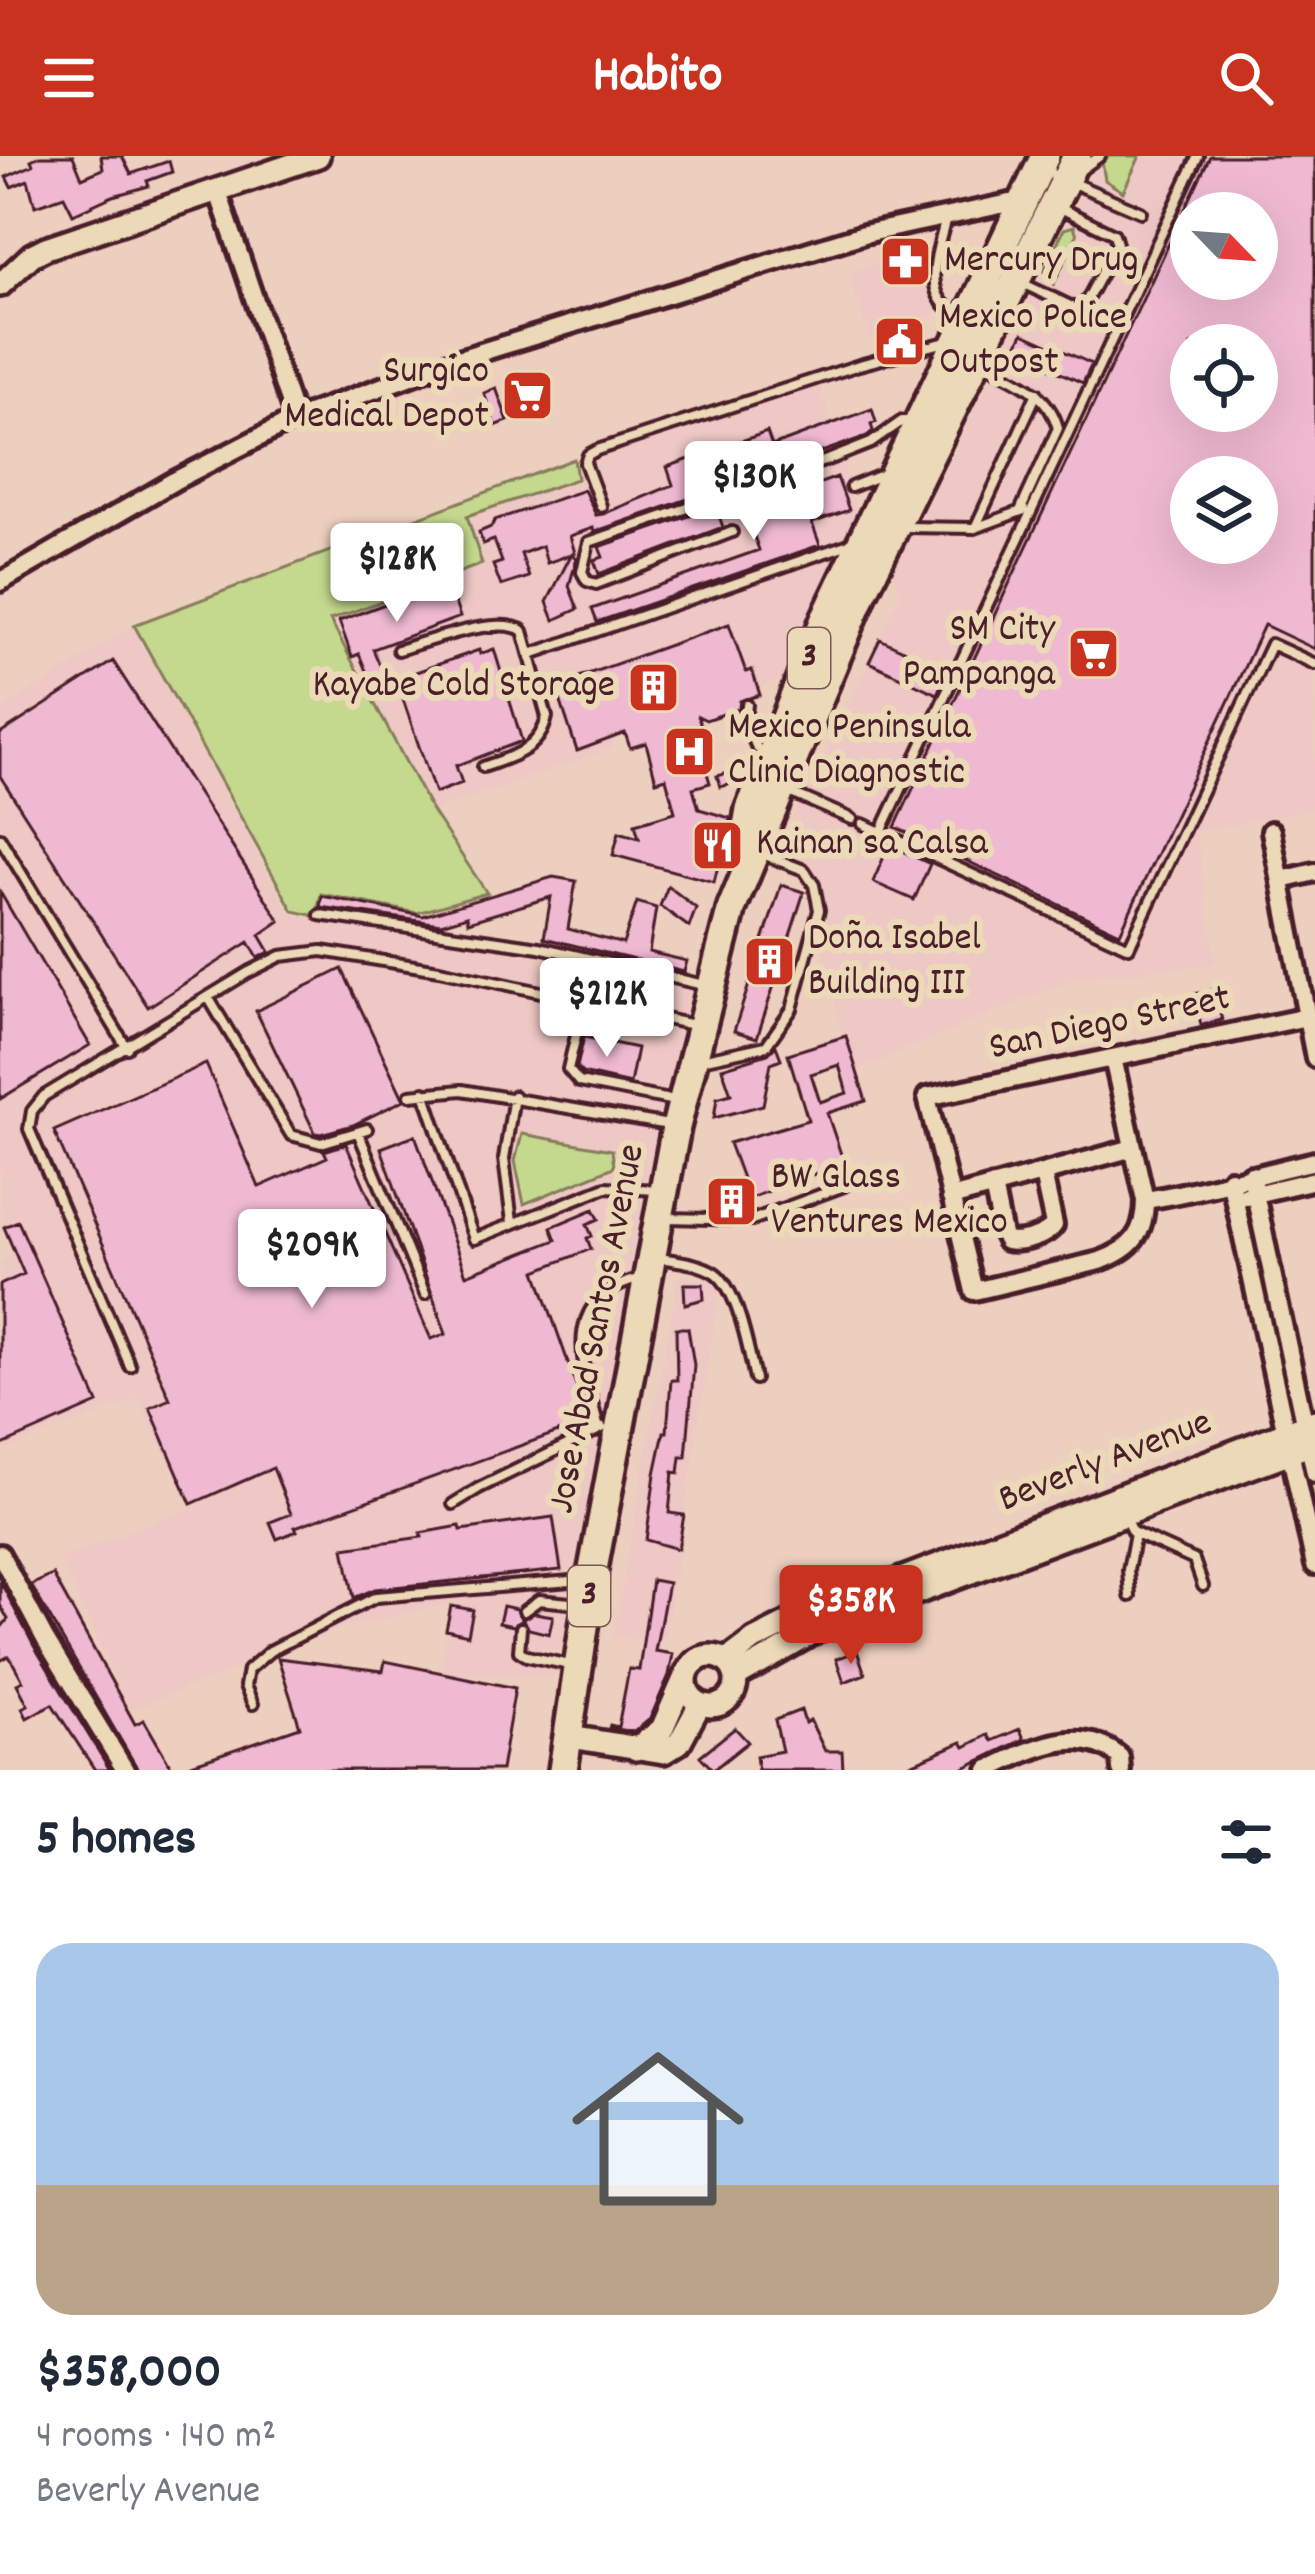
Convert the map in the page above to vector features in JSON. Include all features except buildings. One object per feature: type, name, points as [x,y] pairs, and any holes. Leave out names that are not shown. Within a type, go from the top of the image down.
[{"type":"highway","name":"Jose Abad Santos Avenue","points":[[563,1770],[610,1426],[651,1266],[679,1115],[732,907],[750,809],[824,651],[896,526],[1024,200],[1059,171]]},
{"type":"highway","name":"Jose Abad Santos Avenue","points":[[973,328],[1018,280],[1059,171]]},
{"type":"highway","points":[[973,328],[1059,171]]},
{"type":"highway","name":"Jose Abad Santos Avenue","points":[[732,907],[781,789],[862,540],[897,470],[932,427]]},
{"type":"street","points":[[0,285],[46,248],[318,156]]},
{"type":"street","points":[[218,190],[295,419]]},
{"type":"street","points":[[0,582],[174,481],[295,419],[468,356],[864,234],[1024,200]]},
{"type":"street","points":[[1270,831],[1309,1006],[1315,1058]]},
{"type":"street","points":[[1282,880],[1315,872]]},
{"type":"street","name":"San Diego Street","points":[[951,1198],[927,1097],[1113,1058],[1309,1006]]},
{"type":"street","points":[[1113,1058],[1145,1200],[1145,1222],[1135,1241],[1119,1254],[974,1291],[951,1198],[1133,1148]]},
{"type":"street","points":[[1204,1191],[1234,1198],[1253,1184],[1315,1161]]},
{"type":"street","points":[[993,1186],[1003,1235],[1015,1243],[1050,1232],[1054,1225],[1043,1174]]},
{"type":"street","points":[[1145,1200],[1204,1191],[1230,1179],[1253,1184],[1315,1180]]},
{"type":"street","points":[[1230,1179],[1315,1473]]},
{"type":"street","points":[[1253,1184],[1303,1436],[1315,1564]]},
{"type":"street","name":"Beverly Avenue","points":[[731,1669],[818,1630],[1129,1524],[1303,1436]]},
{"type":"street","name":"Beverly Avenue","points":[[731,1669],[754,1640],[794,1620],[1303,1436]]},
{"type":"street","points":[[0,1554],[45,1639],[125,1770]]},
{"type":"street","points":[[636,1749],[662,1729],[688,1671],[704,1656],[731,1669],[729,1699],[715,1706],[700,1704],[686,1686],[688,1671]]},
{"type":"street","points":[[570,1736],[664,1752],[679,1743],[700,1704]]},
{"type":"street","points":[[988,1770],[1036,1749],[1080,1739],[1114,1751],[1121,1770]]},
{"type":"lane","points":[[1059,171],[1100,156]]},
{"type":"lane","points":[[881,832],[1026,511],[1198,156]]},
{"type":"lane","points":[[1059,171],[1141,212]]},
{"type":"lane","points":[[1018,280],[1081,311],[1117,244],[1114,233],[1059,171]]},
{"type":"lane","points":[[946,217],[933,275],[937,294],[1050,404],[1058,428],[1026,511]]},
{"type":"lane","points":[[1152,217],[1166,223]]},
{"type":"lane","points":[[601,506],[585,463],[597,450],[973,328]]},
{"type":"lane","points":[[975,528],[1037,393]]},
{"type":"lane","points":[[731,532],[596,584],[584,578],[583,559],[589,542],[852,451],[902,421],[932,427]]},
{"type":"lane","points":[[851,487],[897,470]]},
{"type":"lane","points":[[896,526],[975,528],[1026,511]]},
{"type":"lane","points":[[531,654],[862,540]]},
{"type":"lane","points":[[398,650],[509,623],[523,631],[547,717],[544,731],[532,746],[483,767]]},
{"type":"lane","points":[[863,824],[1129,947],[1271,644],[1315,664]]},
{"type":"lane","points":[[747,705],[745,720],[757,748]]},
{"type":"lane","points":[[781,789],[851,819]]},
{"type":"lane","points":[[0,838],[127,1048]]},
{"type":"lane","points":[[692,1062],[766,1046],[792,1009],[819,910],[816,890],[804,869],[755,852]]},
{"type":"lane","points":[[320,915],[539,947],[710,986]]},
{"type":"lane","points":[[130,1366],[28,1129],[32,1111],[44,1096],[208,998],[281,956],[322,951],[439,970],[700,1027]]},
{"type":"lane","points":[[208,998],[291,1135],[321,1142],[362,1130],[425,1294]]},
{"type":"lane","points":[[584,1001],[568,1070],[571,1076],[679,1115]]},
{"type":"lane","points":[[410,1095],[462,1090],[679,1115]]},
{"type":"lane","points":[[424,1092],[474,1238],[606,1186],[662,1204],[752,1220],[844,1186]]},
{"type":"lane","points":[[512,1222],[504,1159],[514,1096]]},
{"type":"lane","points":[[454,1504],[610,1426],[583,1365],[582,1334],[593,1302],[614,1284],[651,1266],[703,1267],[721,1277],[755,1379]]},
{"type":"lane","points":[[1130,1596],[1129,1524],[1193,1560],[1203,1586]]},
{"type":"lane","points":[[524,1611],[538,1600],[589,1593]]},
{"type":"lane","points":[[253,1704],[245,1686],[248,1670],[270,1651],[376,1597],[589,1593]]},
{"type":"lane","points":[[520,1628],[519,1651],[579,1667]]},
{"type":"shaded area","name":"SM City Pampanga","points":[[1101,156],[1315,156],[1315,809],[1196,831],[1216,964],[1078,977],[851,1073],[791,821],[899,596],[894,570]]},
{"type":"shaded area","points":[[914,251],[936,316],[869,338],[848,273]]},
{"type":"shaded area","points":[[820,384],[860,523],[789,677],[612,739],[614,748],[433,811],[332,620],[483,566],[468,518],[578,480],[578,466]]},
{"type":"shaded area","points":[[132,626],[290,914],[459,941],[697,988],[640,1234],[585,1574],[517,1590],[574,1584],[554,1677],[441,1674],[450,1604],[336,1630],[130,1710],[59,1559],[205,1502],[191,1507],[137,1399],[0,1452],[0,1260],[16,1252],[0,1215],[0,710]]},
{"type":"shaded area","points":[[678,1276],[721,1280],[665,1643],[613,1637]]},
{"type":"green space","points":[[1109,156],[1140,156],[1123,192],[1105,180],[1102,162]]},
{"type":"green space","points":[[1074,226],[1077,235],[1054,284],[1044,270],[1064,229]]},
{"type":"green space","points":[[574,459],[577,479],[467,516],[482,564],[330,620],[432,811],[487,893],[417,913],[321,894],[316,916],[293,911],[134,625]]},
{"type":"green space","points":[[522,1134],[612,1150],[614,1167],[524,1204],[515,1161]]},
{"type":"place","name":"Mercury Drug","points":[[905,262]]},
{"type":"place","name":"Mexico Police Outpost","points":[[900,341]]},
{"type":"place","name":"Surgico Medical Depot","points":[[528,395]]},
{"type":"place","name":"SM City Pampanga","points":[[1094,653]]},
{"type":"place","name":"Kayabe Cold Storage","points":[[654,687]]},
{"type":"place","name":"Mexico Peninsula Clinic Diagnostic","points":[[689,751]]},
{"type":"place","name":"Kainan sa Calsa","points":[[717,845]]},
{"type":"place","name":"Doña Isabel Building III","points":[[769,962]]},
{"type":"place","name":"BW Glass Ventures Mexico","points":[[732,1201]]}]
